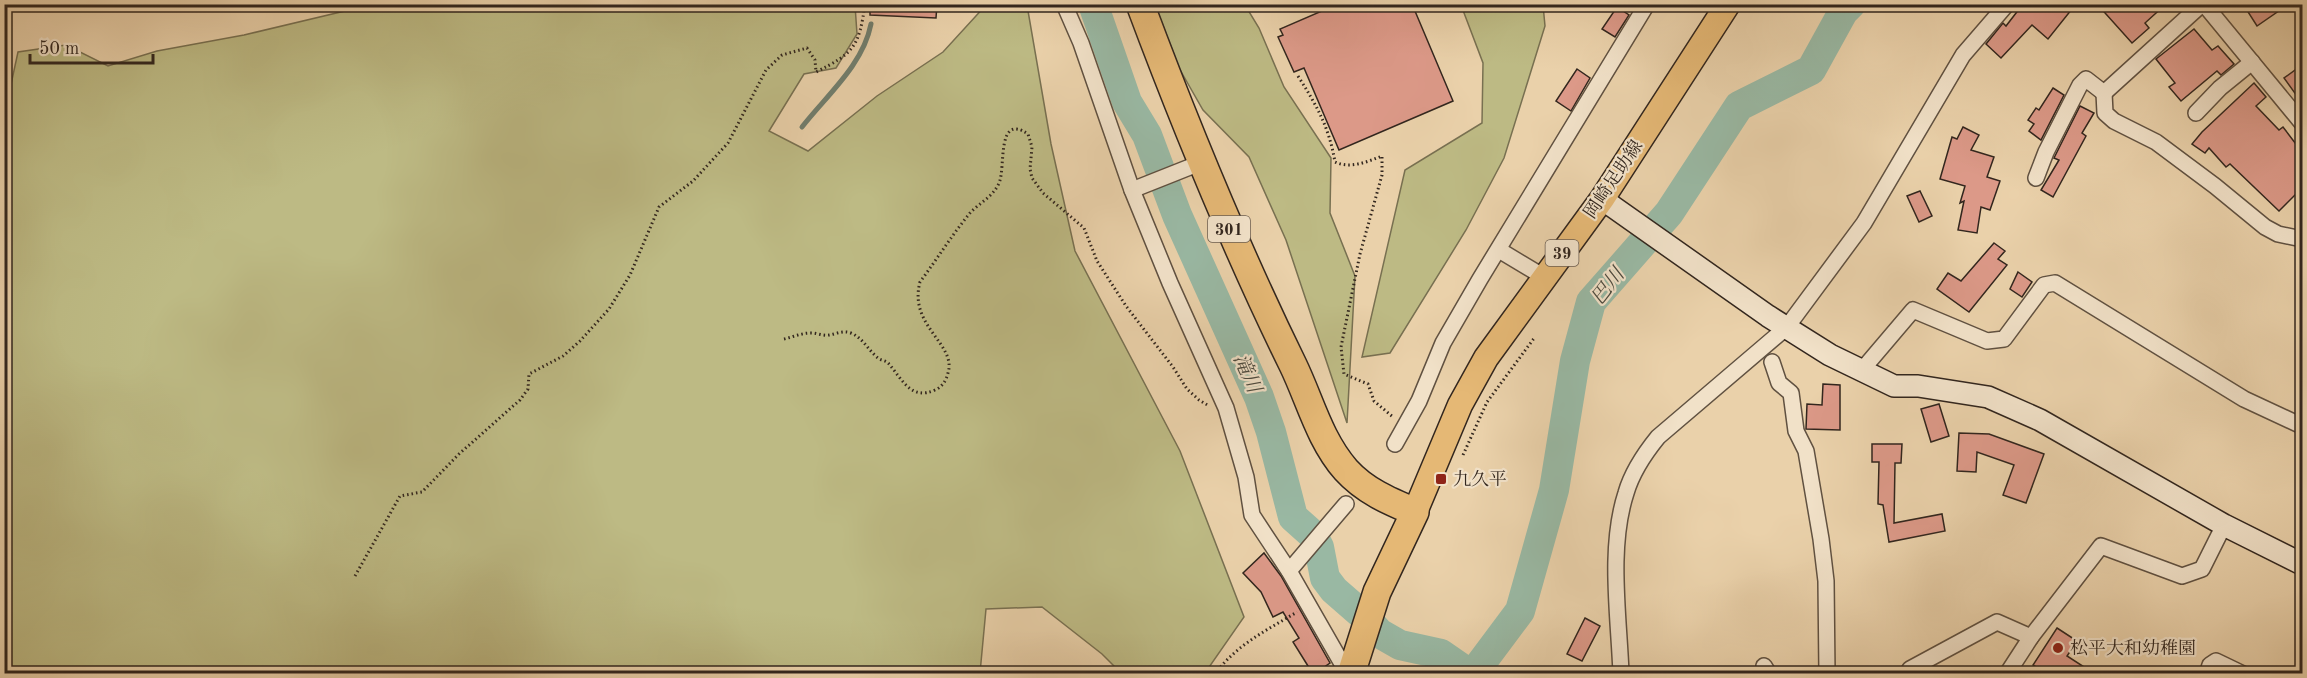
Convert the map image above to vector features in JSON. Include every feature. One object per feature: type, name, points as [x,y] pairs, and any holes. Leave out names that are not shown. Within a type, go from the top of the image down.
[{"type":"highway","name":"301","points":[[1140,4],[1200,163],[1253,283],[1296,372],[1314,419],[1345,468],[1360,483],[1378,496],[1415,512]]},
{"type":"highway","points":[[1352,667],[1377,592],[1415,512]]},
{"type":"main road","name":"岡崎足助線","points":[[1415,512],[1460,405],[1486,358],[1602,199],[1728,4]]},
{"type":"street","points":[[1064,4],[1081,43],[1132,190],[1226,408],[1246,477],[1252,515],[1294,566],[1309,605],[1352,667]]},
{"type":"street","points":[[1395,444],[1419,401],[1443,344],[1647,4]]},
{"type":"street","points":[[1621,674],[1616,552],[1626,493],[1635,471],[1658,437],[1787,327],[1864,223],[1963,55],[2007,4]]},
{"type":"street","points":[[2104,93],[2203,4],[2300,115]]},
{"type":"street","points":[[2196,113],[2220,88],[2252,62]]},
{"type":"street","points":[[2036,178],[2046,152],[2080,85],[2085,79],[2104,93]]},
{"type":"street","points":[[2104,93],[2105,113],[2114,121],[2156,142],[2265,227],[2278,234],[2302,239]]},
{"type":"street","points":[[1132,190],[1200,163]]},
{"type":"street","points":[[1602,199],[1768,316],[1830,355],[1894,386],[1918,386],[1988,397],[2040,420],[2224,525],[2302,564]]},
{"type":"street","points":[[1499,250],[1545,277]]},
{"type":"street","points":[[1862,370],[1912,310],[1987,340],[2004,339],[2044,285],[2055,283],[2244,399],[2302,426]]},
{"type":"street","points":[[1772,362],[1779,383],[1791,393],[1796,431],[1806,451],[1815,499],[1826,581],[1827,674]]},
{"type":"street","points":[[1294,566],[1346,504]]},
{"type":"street","points":[[2007,674],[2031,637],[2101,546],[2182,576],[2202,569],[2224,525]]},
{"type":"street","points":[[1907,674],[1910,669],[1997,622],[2031,637]]},
{"type":"street","points":[[2207,674],[2210,665],[2216,662],[2243,674]]},
{"type":"path","points":[[356,576],[400,496],[422,492],[459,454],[520,400],[528,389],[529,374],[563,356],[609,309],[630,275],[659,207],[693,181],[728,143],[766,70],[782,55],[807,48],[815,60],[816,72],[842,59],[861,33],[865,4]]},
{"type":"path","points":[[1298,76],[1320,109],[1331,139],[1335,162],[1344,166],[1382,156],[1382,175],[1360,254],[1341,347],[1344,374],[1368,384],[1374,401],[1397,420]]},
{"type":"path","points":[[784,339],[803,333],[826,335],[849,332],[859,337],[879,359],[887,362],[912,391],[926,394],[944,384],[949,372],[949,359],[923,318],[918,304],[917,291],[920,282],[972,210],[997,187],[1008,133],[1014,129],[1020,129],[1028,134],[1032,147],[1029,169],[1043,194],[1060,210],[1078,220],[1084,228],[1097,261],[1126,306],[1187,389],[1210,407],[1226,408]]},
{"type":"path","points":[[1461,458],[1487,402],[1534,337]]},
{"type":"path","points":[[1215,674],[1237,650],[1309,605]]},
{"type":"shaded area","points":[[370,5],[855,5],[857,34],[836,68],[804,74],[769,131],[808,151],[877,96],[943,52],[986,5],[1027,5],[1051,144],[1075,251],[1180,451],[1244,617],[1205,673],[1121,673],[1102,654],[1042,607],[986,609],[980,673],[5,673],[4,91],[10,89],[18,52],[66,45],[108,66],[157,51],[244,35]]},
{"type":"shaded area","points":[[1155,5],[1245,5],[1259,28],[1284,87],[1331,158],[1330,213],[1355,276],[1347,423],[1286,240],[1249,157],[1203,110],[1179,68]]},
{"type":"shaded area","points":[[1461,5],[1543,5],[1545,26],[1504,158],[1466,230],[1390,353],[1362,357],[1405,170],[1482,123],[1483,63]]},
{"type":"building","points":[[870,4],[937,4],[936,18],[870,15]]},
{"type":"building","points":[[1338,4],[1412,4],[1453,101],[1339,150],[1304,68],[1294,72],[1278,37],[1283,35],[1280,29]]},
{"type":"building","points":[[2023,4],[2076,4],[2048,39],[2032,25],[2001,58],[1986,44],[2003,23],[2006,26]]},
{"type":"building","points":[[2097,4],[2166,4],[2145,23],[2149,28],[2132,43]]},
{"type":"building","points":[[2243,4],[2289,4],[2257,26]]},
{"type":"building","points":[[1617,7],[1629,15],[1615,37],[1602,29]]},
{"type":"building","points":[[2194,29],[2212,50],[2218,46],[2234,64],[2221,75],[2217,71],[2181,101],[2169,87],[2175,83],[2156,59]]},
{"type":"building","points":[[2302,65],[2302,103],[2284,78]]},
{"type":"building","points":[[1577,69],[1590,78],[1571,111],[1556,101]]},
{"type":"building","points":[[2254,83],[2266,97],[2256,106],[2279,130],[2283,127],[2302,152],[2302,188],[2279,211],[2230,164],[2226,167],[2209,148],[2205,153],[2192,144]]},
{"type":"building","points":[[2053,88],[2064,95],[2041,140],[2029,131],[2034,124],[2028,120],[2036,108],[2039,110]]},
{"type":"building","points":[[2080,106],[2094,113],[2082,133],[2086,136],[2053,197],[2041,190],[2059,160],[2054,158]]},
{"type":"building","points":[[1963,127],[1979,135],[1971,150],[1994,157],[1987,177],[2000,181],[1990,210],[1981,207],[1977,233],[1958,230],[1964,201],[1960,203],[1965,186],[1940,179],[1952,137],[1957,139]]},
{"type":"building","points":[[1920,191],[1932,216],[1919,222],[1907,196]]},
{"type":"building","points":[[1994,243],[2005,251],[1998,259],[2007,265],[1969,312],[1937,289],[1948,273],[1961,281]]},
{"type":"building","points":[[2018,272],[2032,282],[2022,297],[2010,289]]},
{"type":"building","points":[[1823,384],[1840,385],[1840,430],[1806,429],[1807,404],[1822,405]]},
{"type":"building","points":[[1939,404],[1949,436],[1931,442],[1921,409]]},
{"type":"building","points":[[1959,433],[1989,434],[2044,454],[2026,503],[2003,495],[2014,465],[1977,452],[1976,472],[1957,471]]},
{"type":"building","points":[[1872,444],[1902,444],[1901,463],[1895,463],[1894,523],[1942,514],[1945,531],[1889,542],[1883,505],[1878,504],[1879,462],[1872,462]]},
{"type":"building","points":[[1264,553],[1281,576],[1330,663],[1314,674],[1306,674],[1308,666],[1293,642],[1299,638],[1283,612],[1273,617],[1261,592],[1243,573]]},
{"type":"building","points":[[1585,618],[1600,626],[1582,661],[1567,654]]},
{"type":"building","name":"松平大和幼稚園","points":[[2057,628],[2077,641],[2067,656],[2095,674],[2047,674],[2033,665]]},
{"type":"waterway","name":"滝川","points":[[1093,4],[1127,102],[1147,135],[1177,215],[1259,397],[1271,432],[1293,517],[1312,534],[1319,547],[1325,578],[1334,590],[1365,617],[1379,633],[1400,645],[1441,654],[1470,674]]},
{"type":"waterway","name":"巴川","points":[[1473,674],[1520,611],[1554,490],[1575,361],[1591,302],[1669,213],[1739,106],[1811,70],[1843,12],[1851,4]]},
{"type":"waterway","points":[[802,127],[852,66],[867,39],[871,24]]},
{"type":"place","name":"九久平","points":[[1441,479]]},
{"type":"place","name":"松平大和幼稚園","points":[[2058,648]]}]
